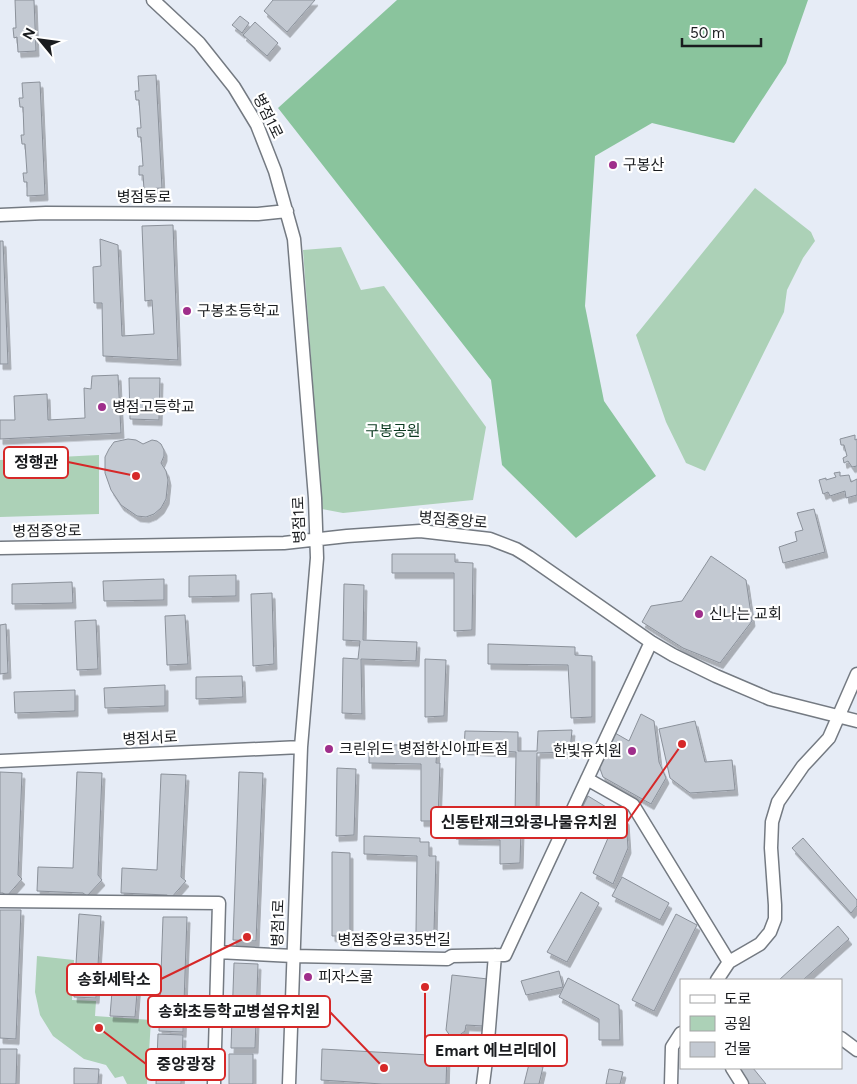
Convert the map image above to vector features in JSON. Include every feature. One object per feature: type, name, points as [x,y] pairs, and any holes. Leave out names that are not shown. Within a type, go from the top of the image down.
[{"type":"street","name":"병점1로","points":[[153,0],[199,43],[234,86],[256,124],[287,210],[294,240],[315,498],[317,558],[301,747],[288,1084]]},
{"type":"street","name":"병점동로","points":[[0,215],[46,213],[243,214],[287,210]]},
{"type":"street","name":"병점중앙로","points":[[0,548],[284,543],[347,536],[420,532],[490,539],[503,543],[529,557],[673,655],[770,699],[857,721]]},
{"type":"street","points":[[482,1084],[487,1053],[495,955],[505,955],[652,642]]},
{"type":"street","points":[[718,979],[729,962],[760,944],[770,932],[775,919],[776,905],[771,848],[772,822],[778,802],[790,782],[816,751],[830,738],[857,674]]},
{"type":"street","name":"병점서로","points":[[0,761],[301,747]]},
{"type":"street","points":[[588,779],[633,805],[729,962]]},
{"type":"street","points":[[0,901],[219,903],[214,1084]]},
{"type":"street","name":"병점중앙로35번길","points":[[218,952],[293,956],[447,959],[452,956],[495,955]]},
{"type":"street","points":[[671,1084],[672,1047],[680,1034]]},
{"type":"street","points":[[842,1039],[857,1050]]},
{"type":"street","points":[[733,1069],[742,1084]]},
{"type":"green space","points":[[397,0],[808,0],[786,63],[734,143],[652,123],[595,156],[585,306],[604,401],[656,476],[576,538],[502,465],[491,380],[278,108]]},
{"type":"green space","points":[[755,188],[811,232],[815,241],[803,258],[787,290],[784,312],[705,471],[686,463],[666,422],[636,335]]},
{"type":"green space","name":"구봉공원","points":[[341,247],[361,290],[384,286],[486,427],[473,500],[343,513],[322,509],[303,250]]},
{"type":"green space","points":[[99,455],[99,514],[0,517],[0,460]]},
{"type":"green space","points":[[37,956],[74,960],[72,1000],[96,1001],[95,1016],[151,1020],[147,1084],[127,1084],[123,1076],[115,1078],[106,1065],[84,1059],[53,1036],[40,1015],[35,992]]},
{"type":"building","points":[[15,0],[34,0],[36,51],[18,52],[17,37],[14,38],[13,28],[16,28]]},
{"type":"building","points":[[273,0],[315,0],[287,32],[264,11]]},
{"type":"building","points":[[240,16],[249,23],[242,33],[232,25]]},
{"type":"building","points":[[255,22],[278,43],[267,56],[243,35]]},
{"type":"building","points":[[156,75],[162,188],[144,189],[143,175],[139,175],[139,166],[143,166],[141,137],[138,137],[137,128],[141,128],[139,100],[136,100],[135,91],[139,91],[138,76]]},
{"type":"building","points":[[40,82],[45,195],[27,196],[27,182],[24,182],[23,173],[27,173],[25,144],[22,144],[21,135],[24,135],[23,107],[20,107],[19,98],[23,98],[22,83]]},
{"type":"building","points":[[173,225],[178,360],[103,356],[102,303],[94,303],[93,267],[101,266],[100,239],[118,245],[122,336],[154,334],[152,300],[145,301],[142,226]]},
{"type":"building","points":[[0,241],[3,241],[8,364],[0,364]]},
{"type":"building","name":"병점고등학교","points":[[118,375],[121,433],[0,439],[0,420],[15,420],[14,396],[47,394],[48,420],[85,418],[84,388],[91,389],[92,376]]},
{"type":"building","points":[[129,378],[160,378],[159,420],[130,419]]},
{"type":"building","points":[[855,435],[855,440],[857,439],[857,466],[852,467],[848,461],[844,463],[843,458],[847,456],[840,439]]},
{"type":"building","points":[[128,439],[136,440],[143,444],[152,440],[157,441],[164,450],[161,463],[166,471],[168,480],[166,499],[161,508],[154,514],[146,517],[137,516],[121,505],[111,490],[105,473],[105,457],[109,449],[114,442]]},
{"type":"building","points":[[840,472],[840,476],[849,475],[851,482],[857,479],[857,495],[846,498],[845,491],[830,496],[828,492],[823,494],[819,480],[836,477],[834,473]]},
{"type":"building","points":[[814,509],[825,552],[783,563],[779,547],[797,541],[795,532],[803,530],[797,513]]},
{"type":"building","points":[[392,554],[455,554],[455,562],[473,563],[472,630],[454,631],[454,573],[392,573]]},
{"type":"building","name":"신나는 교회","points":[[711,556],[746,580],[752,621],[720,663],[683,648],[642,622],[651,606],[682,601]]},
{"type":"building","points":[[236,575],[236,596],[189,597],[189,576]]},
{"type":"building","points":[[164,579],[164,600],[104,601],[103,581]]},
{"type":"building","points":[[72,582],[73,603],[12,604],[12,584]]},
{"type":"building","points":[[344,584],[364,585],[363,640],[417,642],[416,661],[361,659],[362,714],[342,713],[343,658],[358,659],[360,641],[343,640]]},
{"type":"building","points":[[272,593],[274,664],[253,666],[251,594]]},
{"type":"building","points":[[185,615],[188,664],[167,665],[165,616]]},
{"type":"building","points":[[96,620],[98,669],[77,670],[75,621]]},
{"type":"building","points":[[6,624],[8,673],[0,674],[0,625]]},
{"type":"building","points":[[488,644],[575,647],[575,655],[592,656],[592,717],[571,718],[568,665],[488,664]]},
{"type":"building","points":[[425,659],[446,660],[444,716],[425,717]]},
{"type":"building","points":[[242,676],[243,697],[196,699],[196,677]]},
{"type":"building","points":[[165,685],[165,706],[105,708],[104,688]]},
{"type":"building","points":[[75,690],[75,711],[15,713],[14,692]]},
{"type":"building","name":"한빛유치원","points":[[641,714],[654,721],[659,762],[666,778],[651,804],[603,777],[599,766],[615,733],[629,741]]},
{"type":"building","points":[[695,721],[705,762],[732,760],[735,790],[690,793],[670,778],[659,729]]},
{"type":"building","points":[[572,730],[570,752],[537,753],[536,816],[515,816],[516,752],[464,749],[465,731],[518,732],[518,751],[537,751],[538,731]]},
{"type":"building","points":[[369,744],[429,746],[429,749],[437,749],[436,763],[440,763],[438,821],[421,821],[421,764],[369,763]]},
{"type":"building","points":[[337,768],[356,769],[354,835],[336,836]]},
{"type":"building","points":[[0,772],[22,773],[18,875],[22,879],[7,896],[0,893]]},
{"type":"building","points":[[77,772],[102,773],[98,875],[102,880],[87,896],[83,893],[37,891],[38,867],[73,868]]},
{"type":"building","points":[[239,772],[263,773],[256,941],[233,940]]},
{"type":"building","points":[[161,774],[186,775],[181,877],[186,881],[171,898],[167,895],[121,893],[122,868],[157,870]]},
{"type":"building","points":[[588,796],[626,819],[628,848],[613,884],[593,873],[608,838],[604,825],[580,812]]},
{"type":"building","points":[[456,819],[501,822],[501,829],[521,830],[520,863],[500,864],[500,840],[456,839]]},
{"type":"building","points":[[364,836],[420,838],[420,842],[429,842],[429,856],[436,856],[434,932],[416,932],[417,856],[364,854]]},
{"type":"building","points":[[803,838],[857,900],[857,906],[851,913],[792,848]]},
{"type":"building","points":[[332,852],[350,853],[350,936],[332,936]]},
{"type":"building","points":[[622,877],[669,903],[660,920],[612,896]]},
{"type":"building","points":[[581,892],[599,903],[567,962],[547,952]]},
{"type":"building","points":[[0,910],[21,910],[16,1039],[0,1038]]},
{"type":"building","points":[[79,914],[101,916],[96,998],[74,997]]},
{"type":"building","points":[[676,914],[697,925],[654,1011],[632,1000]]},
{"type":"building","points":[[163,917],[187,917],[183,1032],[159,1031]]},
{"type":"building","points":[[838,926],[849,939],[804,979],[780,979]]},
{"type":"building","points":[[234,963],[258,964],[255,1048],[231,1048]]},
{"type":"building","points":[[559,971],[563,987],[526,995],[521,981]]},
{"type":"building","points":[[452,975],[488,979],[483,1026],[466,1025],[465,1031],[453,1040],[446,1030]]},
{"type":"building","points":[[568,978],[619,1005],[620,1040],[599,1040],[599,1019],[559,997]]},
{"type":"building","points":[[113,979],[138,981],[135,1017],[110,1016]]},
{"type":"building","points":[[158,1034],[183,1035],[181,1084],[156,1084]]},
{"type":"building","points":[[0,1049],[17,1049],[16,1084],[0,1084]]},
{"type":"building","points":[[322,1049],[447,1056],[446,1084],[382,1084],[321,1080]]},
{"type":"building","points":[[229,1054],[253,1054],[253,1084],[229,1084]]},
{"type":"building","points":[[529,1064],[543,1067],[539,1084],[524,1084]]},
{"type":"building","points":[[74,1068],[99,1069],[98,1084],[74,1084]]},
{"type":"building","points":[[609,1069],[623,1072],[620,1084],[606,1084]]},
{"type":"building","points":[[737,1069],[754,1069],[766,1084],[746,1084]]},
{"type":"place","name":"구봉산","points":[[613,165]]},
{"type":"place","name":"구봉초등학교","points":[[187,311]]},
{"type":"place","name":"병점고등학교","points":[[102,407]]},
{"type":"place","name":"정행관","points":[[136,476]]},
{"type":"place","name":"신나는 교회","points":[[699,614]]},
{"type":"place","name":"신동탄재크와콩나물유치원","points":[[682,744]]},
{"type":"place","name":"크린위드 병점한신아파트점","points":[[329,749]]},
{"type":"place","name":"한빛유치원","points":[[632,751]]},
{"type":"place","name":"송화세탁소","points":[[247,937]]},
{"type":"place","name":"피자스쿨","points":[[308,977]]},
{"type":"place","name":"Emart 에브리데이","points":[[425,987]]},
{"type":"place","name":"중앙광장","points":[[99,1028]]},
{"type":"place","name":"송화초등학교병설유치원","points":[[384,1068]]}]
